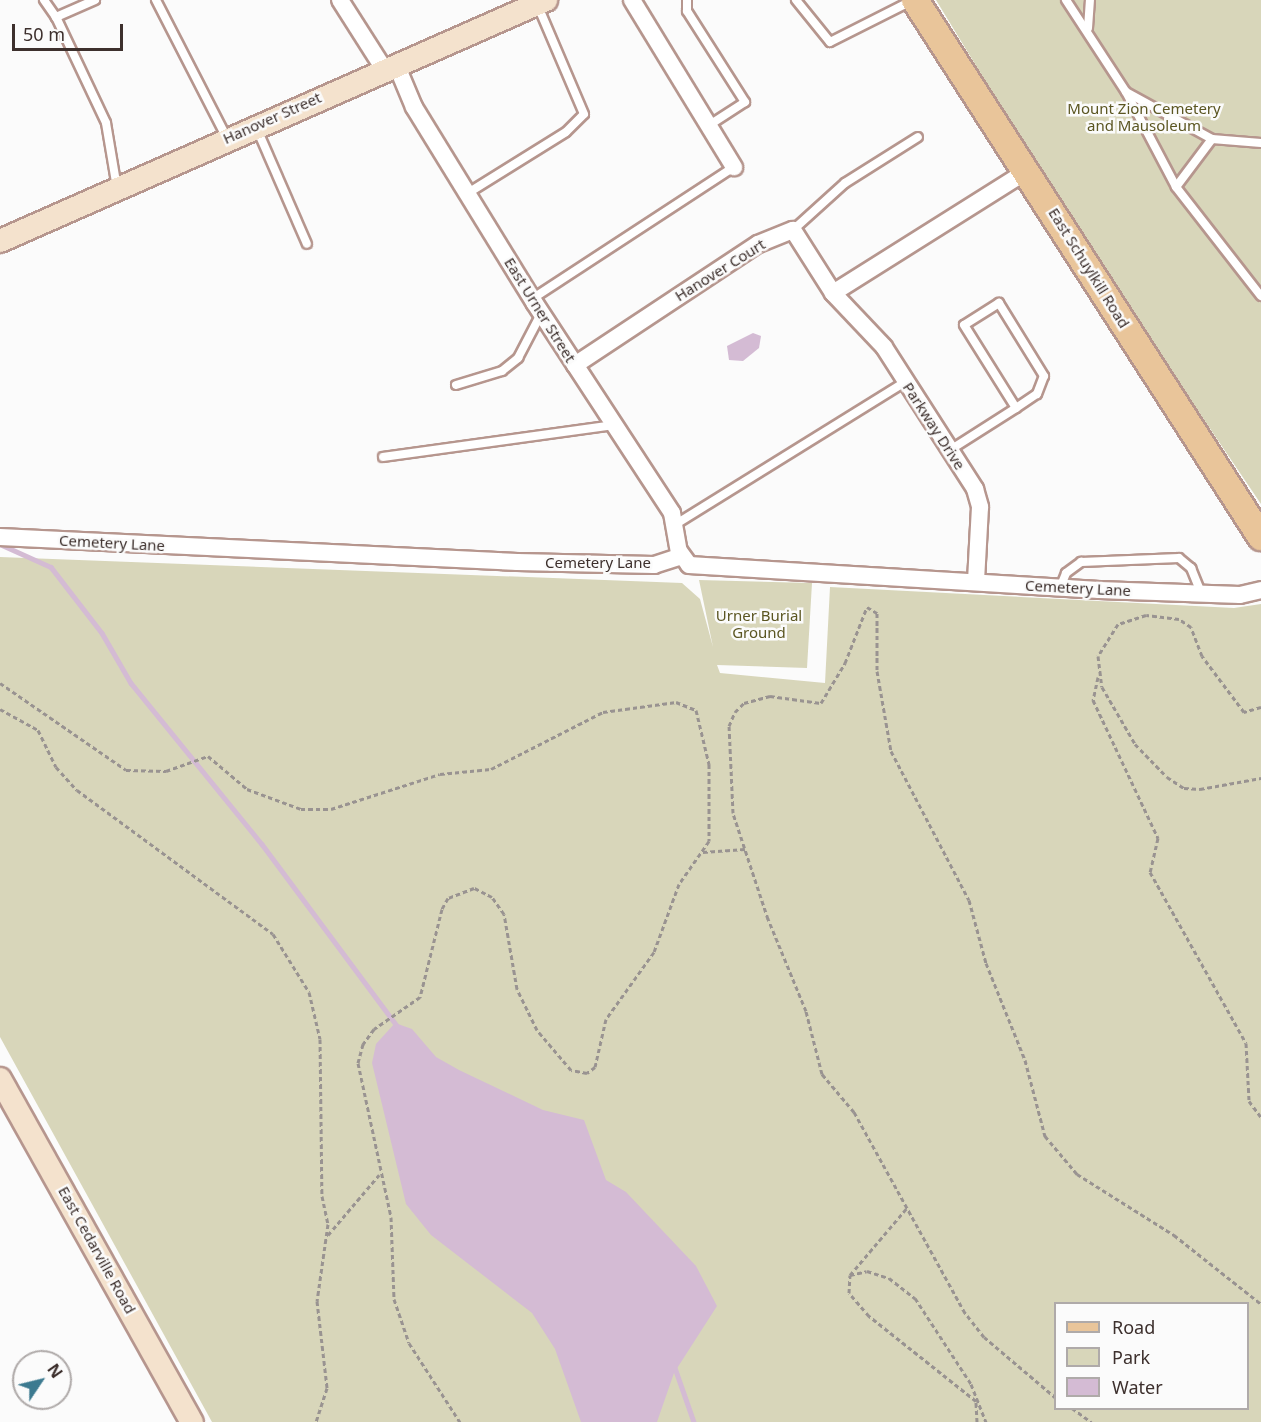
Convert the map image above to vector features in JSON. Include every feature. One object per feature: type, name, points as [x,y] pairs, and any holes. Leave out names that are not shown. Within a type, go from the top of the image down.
[{"type":"main road","name":"East Schuylkill Road","points":[[914,0],[1028,170],[1261,537]]},
{"type":"main road","name":"Hanover Street","points":[[0,241],[390,66],[542,2]]},
{"type":"main road","name":"East Cedarville Road","points":[[0,1078],[192,1422]]},
{"type":"street","name":"East Urner Street","points":[[340,0],[390,66],[541,314],[676,524],[681,556]]},
{"type":"street","points":[[632,0],[734,167]]},
{"type":"street","points":[[793,230],[833,293],[1028,170]]},
{"type":"street","name":"Hanover Court","points":[[575,366],[758,244],[793,230]]},
{"type":"street","name":"Parkway Drive","points":[[833,293],[884,347],[950,450],[980,507],[976,582]]},
{"type":"street","name":"Cemetery Lane","points":[[0,537],[517,562],[654,565],[681,556],[698,568],[1201,594],[1261,590]]},
{"type":"lane","points":[[44,0],[56,17],[106,123],[117,189]]},
{"type":"lane","points":[[56,17],[95,0]]},
{"type":"lane","points":[[156,0],[227,138]]},
{"type":"lane","points":[[687,0],[687,12],[745,102],[708,126]]},
{"type":"lane","points":[[796,0],[830,42],[914,0]]},
{"type":"lane","points":[[1066,0],[1088,28],[1126,92],[1176,187],[1261,296]]},
{"type":"lane","points":[[1088,28],[1090,0]]},
{"type":"lane","points":[[468,193],[566,132],[584,114],[542,2]]},
{"type":"lane","points":[[1126,92],[1212,140],[1261,143]]},
{"type":"lane","points":[[255,126],[307,244]]},
{"type":"lane","points":[[793,230],[845,183],[918,137]]},
{"type":"lane","points":[[1176,187],[1212,140]]},
{"type":"lane","points":[[532,299],[734,167]]},
{"type":"lane","points":[[950,450],[1016,408],[1037,394],[1044,376],[999,303],[964,325],[1016,408]]},
{"type":"lane","points":[[456,384],[502,371],[518,358],[541,314]]},
{"type":"lane","points":[[676,524],[905,382]]},
{"type":"lane","points":[[383,457],[614,425]]},
{"type":"lane","points":[[1060,588],[1066,573],[1081,562],[1179,558],[1191,568],[1201,594]]},
{"type":"path","points":[[1054,1396],[984,1337],[906,1209],[855,1112],[822,1074],[806,1011],[745,849],[731,794],[729,726],[735,712],[744,703],[770,696],[821,703],[845,663],[862,612],[872,606],[891,751],[969,900],[986,963],[1025,1060],[1045,1136],[1077,1174],[1174,1235],[1261,1304]]},
{"type":"path","points":[[1261,707],[1244,712],[1202,656],[1191,627],[1161,615],[1131,619],[1106,636],[1093,700],[1158,838],[1150,872],[1246,1043],[1250,1101],[1261,1117]]},
{"type":"path","points":[[1098,676],[1135,744],[1184,788],[1261,778]]},
{"type":"path","points":[[0,683],[126,770],[145,773],[185,764],[197,758],[217,761],[247,789],[274,803],[331,809],[440,774],[510,763],[532,745],[603,712],[676,702],[696,710],[706,736],[710,826],[701,852],[679,884],[654,952],[606,1019],[599,1059],[587,1074],[562,1063],[537,1030],[517,989],[504,914],[492,897],[474,888],[448,898],[436,925],[427,984],[415,1003],[377,1027],[363,1044],[358,1064],[379,1175],[391,1217],[390,1275],[400,1319],[460,1422]]},
{"type":"path","points":[[0,709],[38,730],[56,767],[77,790],[273,934],[297,966],[320,1039],[328,1235],[317,1301],[327,1388],[316,1422]]},
{"type":"path","points":[[701,852],[745,849]]},
{"type":"path","points":[[328,1235],[379,1175]]},
{"type":"path","points":[[906,1209],[850,1275],[849,1293],[869,1316],[976,1401],[977,1422]]},
{"type":"path","points":[[850,1275],[867,1270],[906,1289],[976,1401],[986,1422]]},
{"type":"path","points":[[1074,1410],[1091,1422]]},
{"type":"green space","name":"Mount Zion Cemetery and Mausoleum","points":[[936,0],[1261,0],[1261,504],[1079,235]]},
{"type":"green space","name":"Urner Burial Ground","points":[[0,557],[682,583],[700,599],[713,647],[699,580],[812,583],[807,668],[717,665],[720,673],[825,683],[830,587],[1234,608],[1261,604],[1261,1422],[212,1422],[0,1037]]},
{"type":"water","points":[[753,333],[761,336],[759,348],[743,361],[729,360],[727,346]]},
{"type":"water","points":[[395,1023],[412,1029],[436,1057],[459,1070],[543,1110],[584,1120],[606,1180],[626,1192],[696,1266],[717,1306],[674,1373],[657,1422],[581,1422],[555,1349],[532,1313],[431,1235],[406,1204],[372,1063],[376,1044]]},
{"type":"waterway","points":[[0,544],[51,567],[102,633],[131,683],[262,844],[398,1027]]},
{"type":"waterway","points":[[674,1365],[694,1422]]}]
